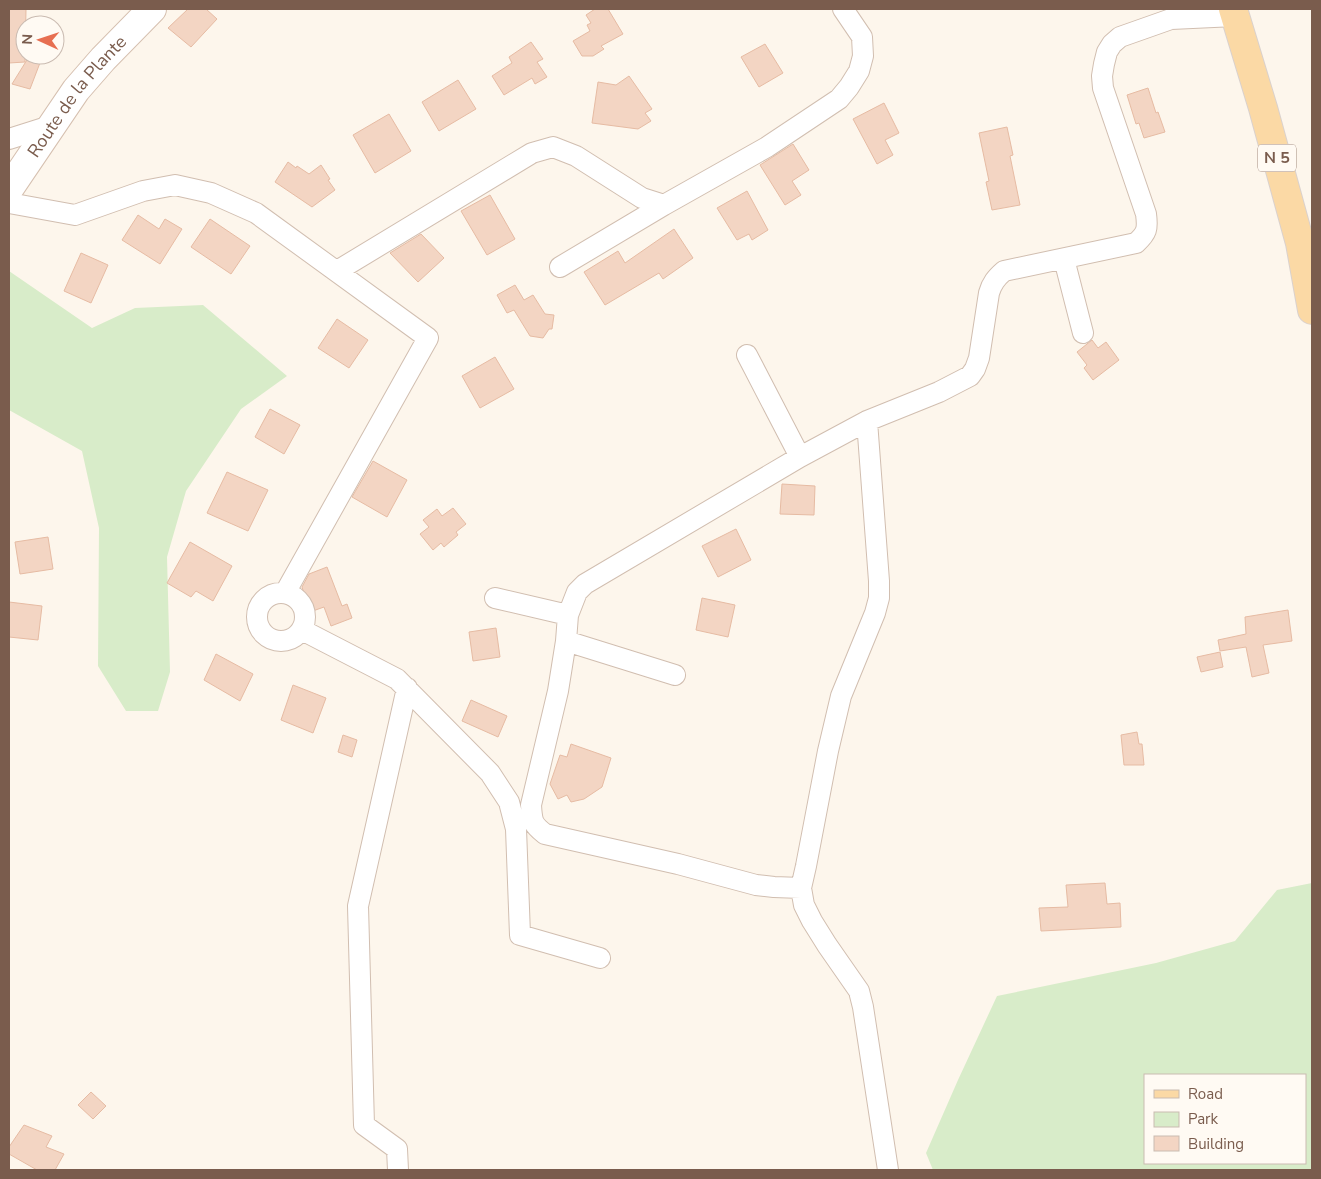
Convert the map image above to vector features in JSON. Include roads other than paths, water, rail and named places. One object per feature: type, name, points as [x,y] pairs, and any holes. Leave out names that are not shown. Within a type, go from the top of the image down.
[{"type":"main road","name":"Route de la Plante","points":[[9,189],[76,90],[103,59],[152,9]]},
{"type":"main road","name":"N 5","points":[[1234,12],[1263,108],[1300,243],[1312,310]]},
{"type":"street","points":[[560,267],[767,147],[839,99],[850,87],[859,71],[863,56],[862,37],[843,9]]},
{"type":"street","points":[[801,888],[756,885],[678,864],[545,834],[536,827],[532,818],[531,805],[558,691],[568,616],[577,592],[585,584],[800,457],[867,421],[939,392],[970,376],[976,369],[979,358],[992,283],[996,277],[1004,272],[1136,243],[1145,235],[1147,225],[1146,214],[1103,88],[1102,76],[1107,52],[1120,37],[1176,14],[1234,12]]},
{"type":"street","points":[[9,139],[50,126]]},
{"type":"street","points":[[337,271],[532,153],[553,148],[576,156],[642,198],[664,205]]},
{"type":"street","points":[[9,203],[75,215],[142,191],[174,185],[211,194],[256,213],[428,338],[285,593]]},
{"type":"street","points":[[1064,259],[1083,332]]},
{"type":"street","points":[[747,355],[800,457]]},
{"type":"street","points":[[867,421],[880,581],[876,613],[841,696],[828,751],[801,888],[804,905],[812,921],[859,991],[888,1170]]},
{"type":"street","points":[[277,593],[285,593],[299,600],[304,607],[305,615],[305,623],[302,630],[297,636],[282,642],[274,641],[267,637],[261,631],[257,616],[263,601],[277,593]]},
{"type":"street","points":[[495,598],[568,616]]},
{"type":"street","points":[[302,630],[397,678],[490,773],[509,802],[516,829],[520,934],[600,958]]},
{"type":"street","points":[[566,641],[675,675]]},
{"type":"street","points":[[398,1170],[397,1148],[364,1124],[358,906],[407,688]]}]
